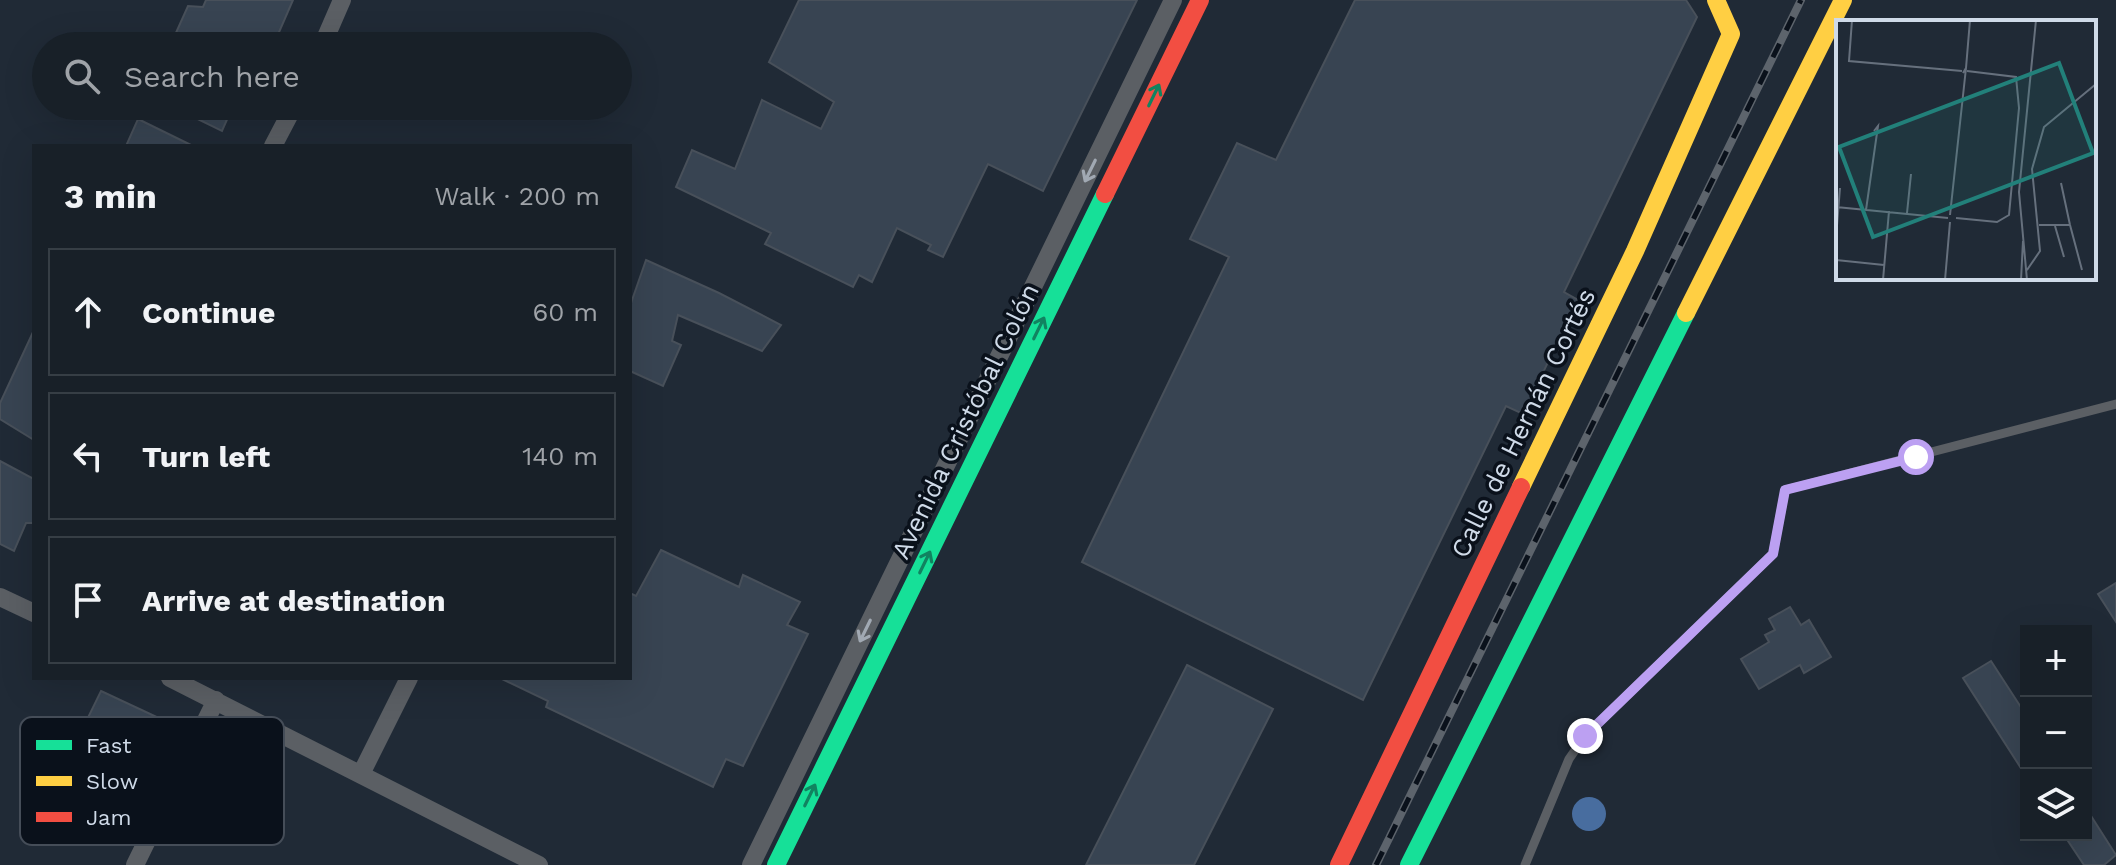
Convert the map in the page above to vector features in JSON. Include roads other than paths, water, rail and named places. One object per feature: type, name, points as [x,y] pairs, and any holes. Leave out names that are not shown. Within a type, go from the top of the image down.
[{"type":"street","points":[[328,32],[342,0]]},
{"type":"street","name":"Avenida Cristóbal Colón","points":[[751,865],[1173,0]]},
{"type":"street","name":"Avenida Cristóbal Colón","points":[[776,865],[1200,0]]},
{"type":"street","name":"Calle de Hernán Cortés","points":[[1339,865],[1635,251],[1731,34],[1716,0]]},
{"type":"street","points":[[1409,865],[1843,0]]},
{"type":"street","points":[[274,144],[287,120]]},
{"type":"street","points":[[0,597],[32,611]]},
{"type":"street","points":[[174,680],[249,717]]},
{"type":"street","points":[[361,774],[408,680]]},
{"type":"street","points":[[208,717],[216,700]]},
{"type":"street","points":[[284,735],[539,865]]},
{"type":"street","points":[[135,865],[145,845]]},
{"type":"lane","points":[[1525,865],[1569,759],[1585,736],[1773,554],[1785,490],[2116,404]]},
{"type":"water","points":[[1589,797],[1601,802],[1606,814],[1601,826],[1589,831],[1577,826],[1572,814],[1577,802]]},
{"type":"railway","points":[[1376,865],[1801,0]]}]
